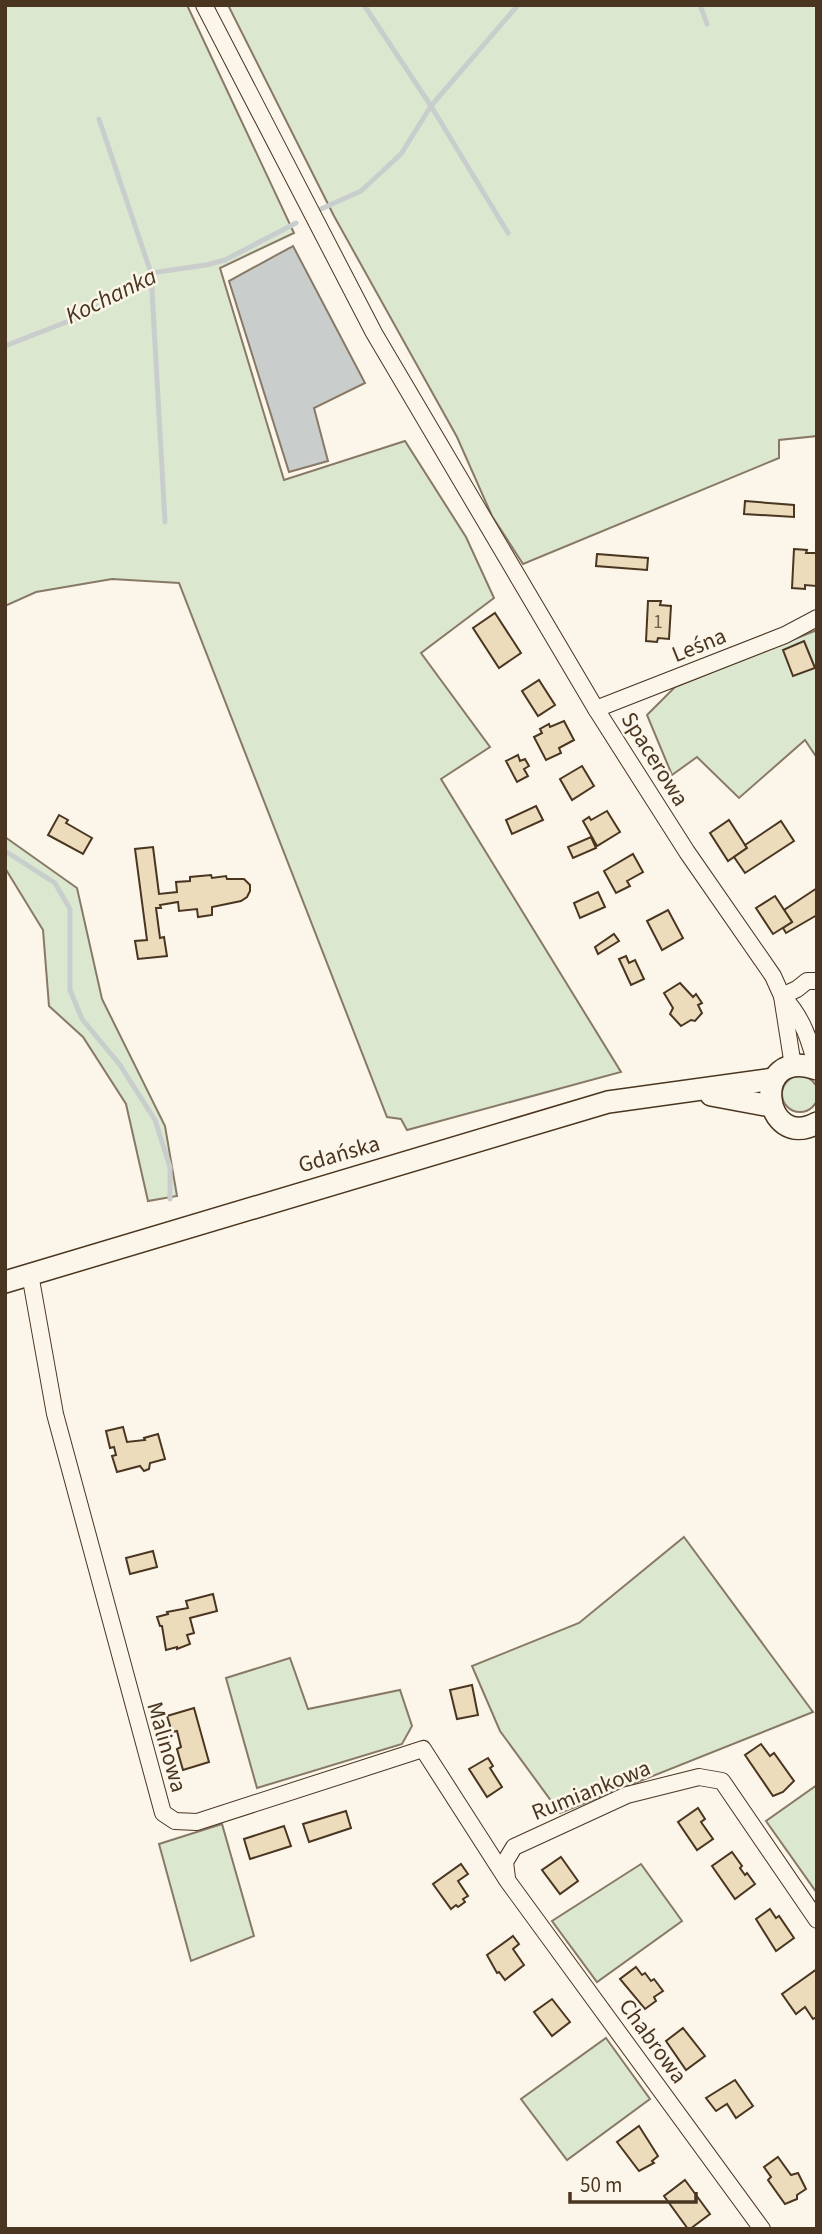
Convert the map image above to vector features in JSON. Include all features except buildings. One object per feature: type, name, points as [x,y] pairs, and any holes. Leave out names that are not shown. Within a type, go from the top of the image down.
[{"type":"main road","points":[[817,1069],[805,1065],[782,1071],[774,1079],[769,1092],[771,1106],[777,1117],[788,1125],[800,1128],[817,1123]]},
{"type":"main road","name":"Gdańska","points":[[5,1282],[608,1102],[774,1079]]},
{"type":"main road","name":"Gdańska","points":[[692,1092],[771,1106]]},
{"type":"street","name":"Spacerowa","points":[[204,5],[374,332],[497,542],[596,709],[687,852],[773,976],[782,996],[793,1066]]},
{"type":"street","name":"Leśna","points":[[596,709],[785,635],[817,618]]},
{"type":"street","points":[[782,996],[807,981],[817,981]]},
{"type":"street","name":"Spacerowa","points":[[782,996],[796,1010],[805,1029],[817,1069]]},
{"type":"street","name":"Malinowa","points":[[30,1275],[55,1414],[163,1814],[176,1821],[197,1822],[422,1749],[507,1880]]},
{"type":"street","name":"Rumiankowa","points":[[507,1880],[505,1862],[514,1847],[627,1795],[699,1777],[722,1781],[817,1920]]},
{"type":"street","name":"Chabrowa","points":[[507,1880],[762,2229]]},
{"type":"green space","points":[[5,5],[187,5],[294,233],[220,268],[284,480],[405,441],[466,537],[494,598],[421,653],[490,747],[441,779],[621,1072],[407,1130],[401,1119],[387,1117],[179,583],[112,579],[36,592],[5,606]]},
{"type":"green space","points":[[228,5],[817,5],[817,436],[779,440],[779,458],[523,564],[492,516],[457,437],[334,216]]},
{"type":"green space","points":[[817,630],[817,758],[805,740],[739,798],[697,757],[672,775],[647,715],[675,687]]},
{"type":"green space","points":[[5,837],[77,888],[102,999],[165,1126],[177,1196],[148,1201],[126,1104],[83,1037],[49,1006],[43,930],[5,868]]},
{"type":"green space","points":[[800,1076],[813,1081],[818,1094],[813,1107],[800,1112],[787,1107],[782,1094],[787,1081]]},
{"type":"green space","points":[[684,1537],[813,1712],[560,1813],[500,1731],[472,1666],[579,1623]]},
{"type":"green space","points":[[290,1658],[308,1709],[400,1690],[412,1726],[402,1744],[257,1788],[226,1678]]},
{"type":"green space","points":[[817,1785],[817,1893],[766,1821]]},
{"type":"green space","points":[[222,1824],[254,1936],[191,1961],[159,1844]]},
{"type":"green space","points":[[641,1864],[682,1921],[597,1982],[552,1921]]},
{"type":"green space","points":[[606,2038],[650,2099],[567,2160],[521,2099]]},
{"type":"shaded area","points":[[293,246],[365,383],[314,408],[328,461],[289,472],[229,281]]},
{"type":"waterway","points":[[364,5],[431,106],[508,233]]},
{"type":"waterway","name":"Kochanka","points":[[321,209],[361,191],[401,154],[431,106],[518,5]]},
{"type":"waterway","points":[[700,5],[707,24]]},
{"type":"waterway","points":[[99,119],[151,273],[165,522]]},
{"type":"waterway","name":"Kochanka","points":[[5,346],[69,321],[128,292],[151,273],[225,260],[296,223]]},
{"type":"waterway","points":[[5,851],[55,883],[70,909],[70,990],[82,1019],[120,1065],[155,1120],[170,1167],[170,1199]]}]
